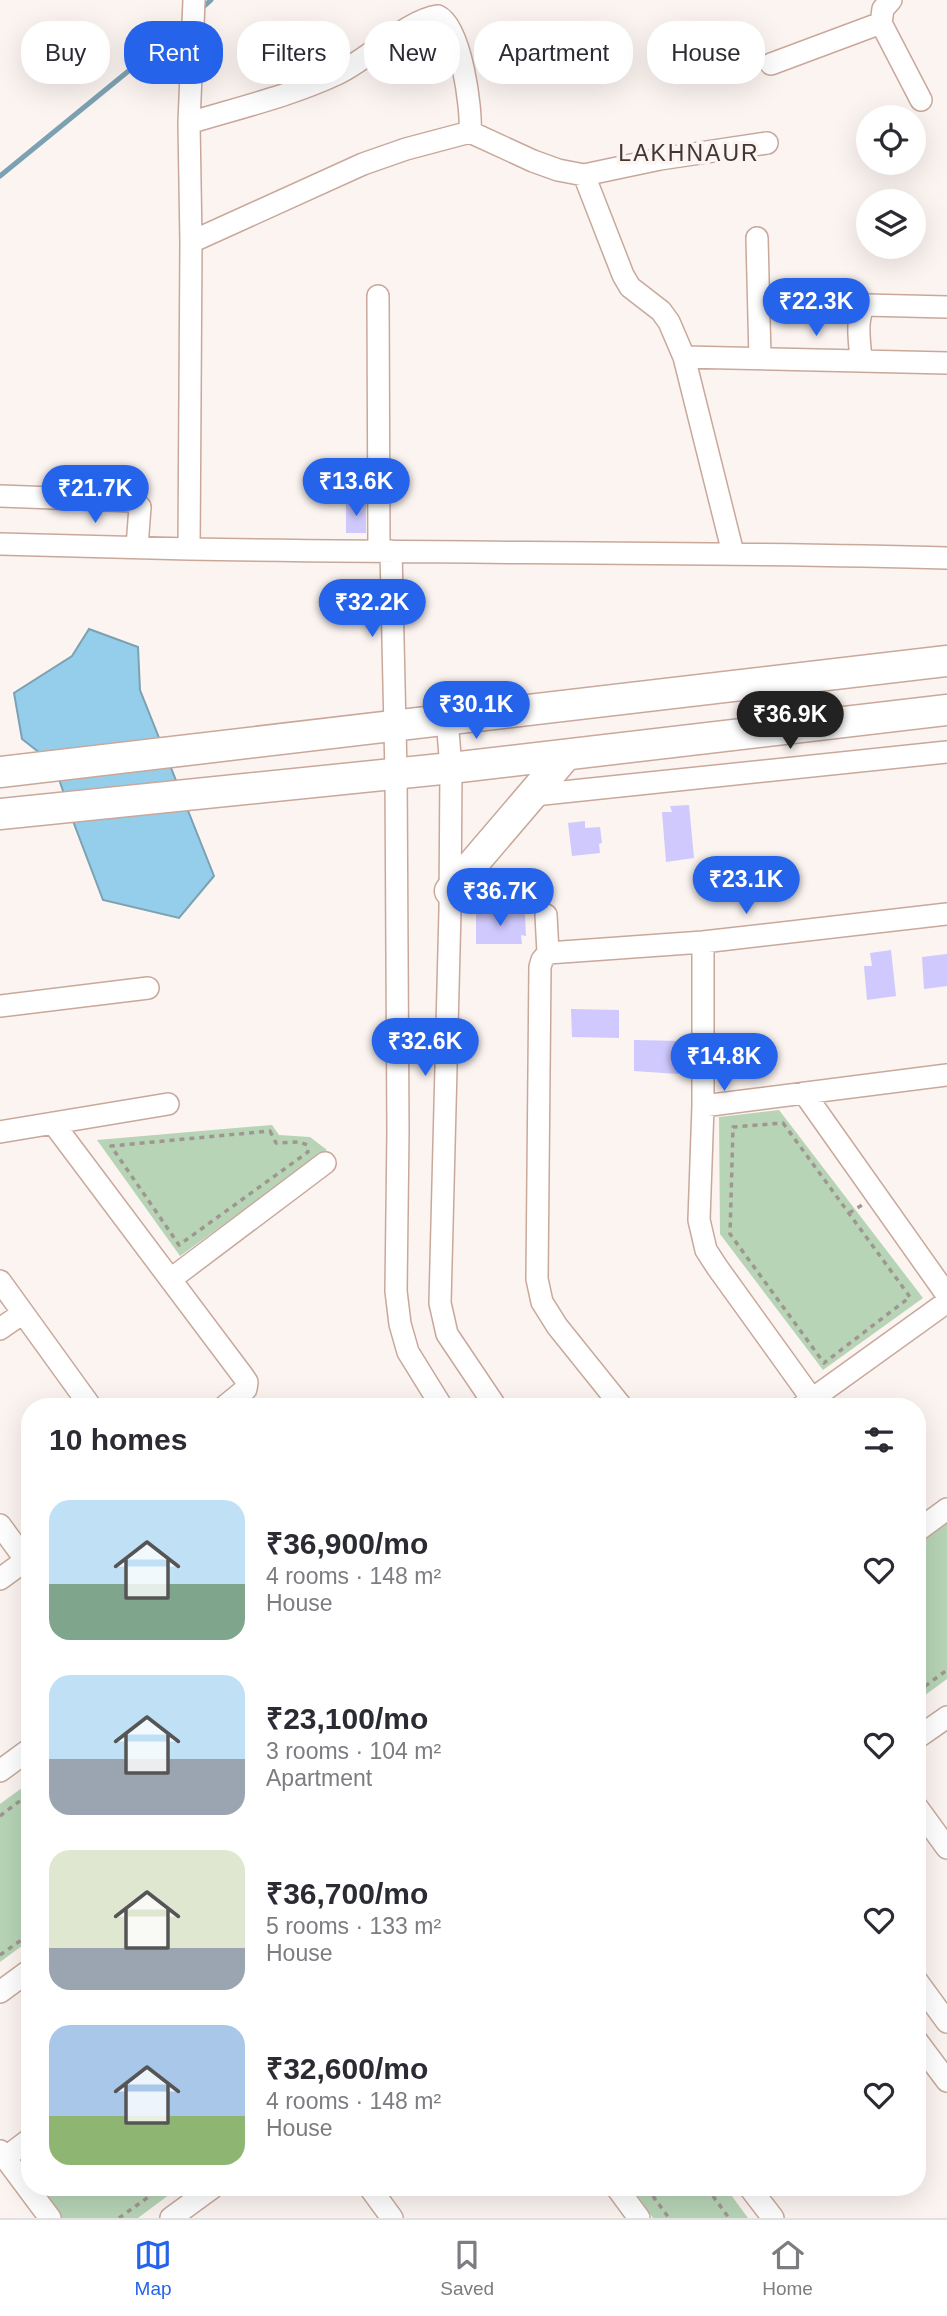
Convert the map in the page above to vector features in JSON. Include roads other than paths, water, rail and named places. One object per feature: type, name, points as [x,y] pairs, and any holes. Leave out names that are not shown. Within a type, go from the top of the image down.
[{"type":"street","points":[[189,548],[189,123],[194,0]]},
{"type":"street","points":[[891,0],[883,9],[881,23],[921,100]]},
{"type":"street","points":[[189,123],[337,74],[373,54],[413,26],[438,16],[447,23],[465,75],[471,115],[470,132]]},
{"type":"street","points":[[771,64],[881,23]]},
{"type":"street","points":[[191,242],[363,164],[470,132],[533,161],[584,175],[660,159],[767,143]]},
{"type":"street","points":[[584,175],[623,275],[630,287],[661,311],[669,322],[684,357],[733,553]]},
{"type":"street","points":[[757,237],[760,358]]},
{"type":"street","points":[[378,296],[376,378],[396,774],[396,1291],[400,1324],[408,1352],[436,1398]]},
{"type":"street","points":[[861,360],[860,311],[865,305],[947,307]]},
{"type":"street","points":[[684,357],[947,363]]},
{"type":"street","points":[[0,496],[134,501],[139,507],[137,547]]},
{"type":"street","points":[[0,544],[947,558]]},
{"type":"street","points":[[0,772],[947,661]]},
{"type":"street","points":[[0,814],[451,768],[947,710]]},
{"type":"street","points":[[447,719],[451,768],[450,891],[440,1303],[447,1334],[490,1398]]},
{"type":"street","points":[[768,769],[771,731]]},
{"type":"street","points":[[534,794],[947,752]]},
{"type":"street","points":[[450,891],[566,755]]},
{"type":"street","points":[[548,953],[703,942],[947,914]]},
{"type":"street","points":[[546,915],[548,953],[540,967],[537,1279],[542,1302],[615,1398]]},
{"type":"street","points":[[703,942],[703,1106],[699,1220],[701,1236],[717,1267],[803,1398]]},
{"type":"street","points":[[0,1006],[148,988]]},
{"type":"street","points":[[703,1106],[947,1075]]},
{"type":"street","points":[[804,1093],[947,1295]]},
{"type":"street","points":[[0,1132],[168,1104]]},
{"type":"street","points":[[53,1123],[247,1382],[246,1389],[238,1398]]},
{"type":"street","points":[[171,1279],[325,1163]]},
{"type":"street","points":[[0,1281],[84,1398]]},
{"type":"street","points":[[813,1398],[947,1302]]},
{"type":"street","points":[[0,1329],[23,1313]]},
{"type":"street","points":[[926,1524],[947,1509]]},
{"type":"street","points":[[0,1525],[21,1554]]},
{"type":"street","points":[[0,1579],[21,1567]]},
{"type":"street","points":[[926,1732],[947,1717]]},
{"type":"street","points":[[0,1772],[21,1756]]},
{"type":"street","points":[[926,1819],[947,1848]]},
{"type":"street","points":[[0,1992],[21,1977]]},
{"type":"street","points":[[926,1993],[947,2022]]},
{"type":"street","points":[[926,2053],[947,2081]]},
{"type":"street","points":[[21,2144],[2,2154],[21,2179]]},
{"type":"street","points":[[34,2196],[50,2218]]},
{"type":"street","points":[[171,2218],[201,2196]]},
{"type":"street","points":[[376,2196],[392,2218]]},
{"type":"street","points":[[623,2196],[639,2218]]},
{"type":"street","points":[[756,2196],[773,2218]]},
{"type":"water","points":[[89,629],[138,647],[140,690],[214,876],[179,918],[103,900],[54,764],[22,739],[14,693],[72,656]]},
{"type":"waterway","points":[[200,10],[211,0]]},
{"type":"waterway","points":[[0,176],[124,75]]},
{"type":"district","name":"LAKHNAUR","points":[[689,153]]}]
